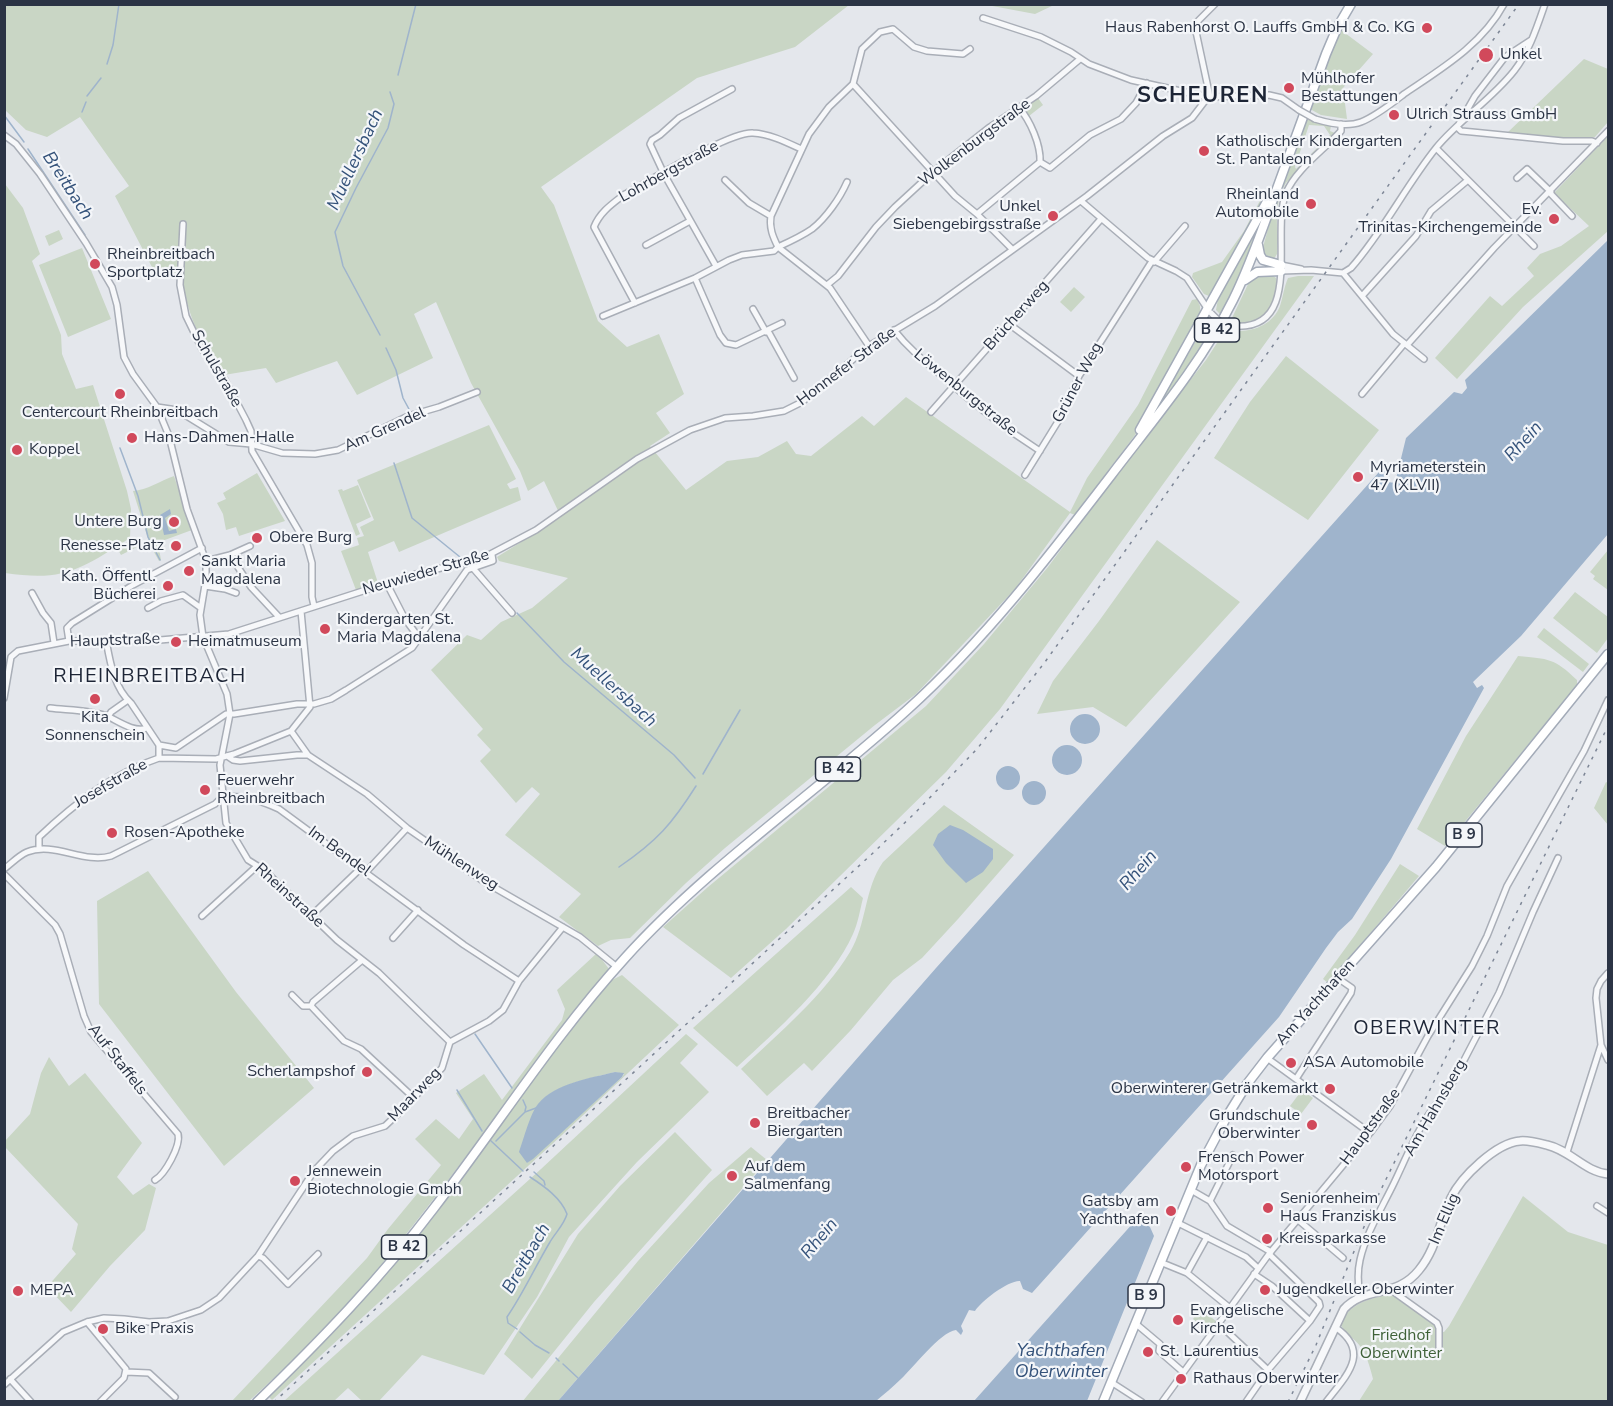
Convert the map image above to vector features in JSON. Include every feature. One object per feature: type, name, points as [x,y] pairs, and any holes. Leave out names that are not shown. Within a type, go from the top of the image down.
[{"type":"main road","name":"B 42","points":[[257,1401],[307,1354],[396,1257],[450,1187],[544,1055],[617,967],[675,906],[900,716],[967,651],[1037,572],[1137,442],[1206,347],[1242,282],[1328,48],[1351,4]]},
{"type":"main road","points":[[1137,442],[1139,432],[1209,311],[1268,200],[1277,189]]},
{"type":"main road","points":[[1258,242],[1263,260],[1281,268]]},
{"type":"main road","points":[[1242,282],[1257,272],[1281,268]]},
{"type":"main road","name":"Am Yachthafen","points":[[1103,1401],[1176,1222],[1216,1134],[1247,1084],[1267,1058],[1436,867],[1608,654]]},
{"type":"street","points":[[1209,97],[1195,27],[1215,4]]},
{"type":"street","points":[[983,18],[1041,37],[1098,69],[1120,76],[1209,97],[1269,94],[1282,98],[1315,119],[1341,124],[1360,122],[1458,57],[1479,37],[1504,4]]},
{"type":"street","points":[[1281,268],[1343,273],[1355,263],[1436,148],[1505,83],[1521,62],[1545,4]]},
{"type":"street","points":[[869,346],[827,285],[778,248],[771,233],[771,216],[801,149],[824,114],[853,84],[862,49],[880,32],[893,28],[914,47],[927,51],[963,54],[970,49]]},
{"type":"street","points":[[1457,126],[1470,102],[1502,60],[1531,40]]},
{"type":"street","name":"Wolkenburgstraße","points":[[827,285],[838,276],[876,226],[933,172],[965,146],[1036,96],[1080,59]]},
{"type":"street","points":[[1019,108],[1028,118],[1033,130],[1040,162],[1050,168],[1090,135],[1121,119],[1136,102],[1147,82]]},
{"type":"street","points":[[853,84],[954,196],[976,213],[1012,249]]},
{"type":"street","points":[[716,266],[664,174],[650,141],[679,118],[732,89]]},
{"type":"street","name":"Honnefer Straße","points":[[594,489],[637,459],[690,430],[725,418],[784,411],[802,402],[869,346],[935,306],[1081,201],[1163,136],[1192,118],[1209,97]]},
{"type":"street","points":[[1081,201],[1153,262],[1187,278],[1209,311],[1220,321],[1234,326],[1248,326],[1259,322],[1272,310],[1278,298],[1281,268],[1281,222],[1286,194],[1298,176],[1341,131],[1341,124]]},
{"type":"street","points":[[1457,126],[1461,131],[1563,141],[1592,141],[1597,144]]},
{"type":"street","points":[[1362,394],[1494,248],[1608,131]]},
{"type":"street","name":"Lohrbergstraße","points":[[635,303],[594,226],[610,205],[732,137],[745,133],[767,136],[801,149]]},
{"type":"street","name":"Rheinstraße","points":[[4,135],[24,153],[40,174],[112,287],[117,305],[124,357],[133,374],[157,407],[169,436],[187,509],[206,561],[201,608],[203,637],[227,694],[230,714],[220,758],[226,823],[248,860],[264,870],[361,961],[379,973],[450,1042]]},
{"type":"street","points":[[1436,148],[1534,246]]},
{"type":"street","points":[[976,213],[1040,162]]},
{"type":"street","points":[[1517,178],[1527,169],[1572,216]]},
{"type":"street","points":[[725,180],[749,203],[771,216]]},
{"type":"street","points":[[1362,296],[1416,236],[1431,211],[1468,180]]},
{"type":"street","points":[[603,316],[695,278],[742,255],[768,253],[804,234],[818,224],[843,192],[847,182]]},
{"type":"street","name":"Brücherweg","points":[[931,412],[1101,219]]},
{"type":"street","points":[[646,245],[690,221]]},
{"type":"street","name":"Schulstraße","points":[[183,224],[180,285],[186,316],[202,349],[225,381],[246,420],[252,437],[252,451],[300,530],[312,563],[314,606]]},
{"type":"street","name":"Grüner Weg","points":[[1025,475],[1062,415],[1079,376],[1153,262],[1185,226]]},
{"type":"street","points":[[1343,273],[1378,318],[1424,359]]},
{"type":"street","points":[[695,278],[720,335],[726,343],[736,345],[782,323]]},
{"type":"street","points":[[753,309],[794,378]]},
{"type":"street","points":[[1009,324],[1079,376]]},
{"type":"street","name":"Löwenburgstraße","points":[[894,330],[905,344],[993,420],[1040,451]]},
{"type":"street","name":"Am Grendel","points":[[157,407],[177,410],[191,417],[221,439],[251,444],[282,453],[299,454],[338,450],[408,416],[477,392]]},
{"type":"street","name":"Neuwieder Straße","points":[[314,606],[419,573],[464,564],[492,555],[536,530],[594,489]]},
{"type":"street","points":[[206,561],[230,555],[250,546]]},
{"type":"street","points":[[69,641],[67,628],[72,623],[159,570],[202,548]]},
{"type":"street","points":[[230,555],[251,587],[278,618]]},
{"type":"street","points":[[159,746],[176,748],[222,715],[300,703],[323,702],[346,690],[405,654],[420,639],[467,570],[493,561],[492,555]]},
{"type":"street","points":[[472,567],[513,613]]},
{"type":"street","points":[[387,584],[405,619],[420,639]]},
{"type":"street","points":[[205,586],[236,593]]},
{"type":"street","name":"Hauptstraße","points":[[32,593],[51,623],[54,644]]},
{"type":"street","points":[[148,608],[183,594],[201,608]]},
{"type":"street","name":"Hauptstraße","points":[[11,657],[18,651],[69,641],[203,637],[245,630],[314,606]]},
{"type":"street","points":[[291,731],[309,709],[310,704],[301,611]]},
{"type":"street","points":[[106,640],[117,686],[159,746],[159,758]]},
{"type":"street","points":[[4,652],[11,657],[4,698]]},
{"type":"street","points":[[108,717],[111,712],[128,700]]},
{"type":"street","name":"Hauptstraße","points":[[1162,1401],[1258,1268],[1370,1133],[1395,1097],[1428,1036],[1472,966],[1507,886],[1584,751],[1608,700]]},
{"type":"street","points":[[50,708],[108,717],[142,730],[147,728]]},
{"type":"street","name":"Mühlenweg","points":[[291,731],[308,756],[367,795],[407,828],[483,880],[580,937],[617,967]]},
{"type":"street","name":"Josefstraße","points":[[39,849],[39,837],[71,807],[117,778],[159,758],[220,758],[291,731]]},
{"type":"street","points":[[227,756],[240,761],[297,755],[308,756]]},
{"type":"street","name":"Im Bendel","points":[[222,797],[236,795],[279,809],[464,945],[519,981]]},
{"type":"street","points":[[4,869],[18,857],[39,849],[94,859],[111,856],[215,804],[222,797]]},
{"type":"street","points":[[366,872],[407,828]]},
{"type":"street","name":"Am Hahnsberg","points":[[1360,1298],[1358,1274],[1369,1235],[1426,1118],[1448,1091],[1499,993],[1558,858]]},
{"type":"street","points":[[202,916],[257,866]]},
{"type":"street","points":[[312,915],[361,868]]},
{"type":"street","name":"Auf Staffels","points":[[4,874],[56,926],[91,1032],[178,1134],[178,1143],[162,1176],[154,1180]]},
{"type":"street","points":[[393,938],[418,910]]},
{"type":"street","points":[[450,1042],[496,1016],[508,1003],[519,981],[563,927]]},
{"type":"street","points":[[311,1006],[361,961]]},
{"type":"street","points":[[1608,975],[1597,989],[1596,998],[1601,1045],[1608,1060]]},
{"type":"street","points":[[1296,1079],[1353,990],[1339,979]]},
{"type":"street","points":[[292,995],[303,1006],[311,1006],[344,1041],[361,1049],[414,1098]]},
{"type":"street","name":"Maarweg","points":[[4,1385],[63,1332],[87,1322],[104,1318],[149,1322],[168,1321],[201,1310],[219,1298],[258,1256],[306,1180],[353,1136],[385,1125],[414,1098],[442,1068],[450,1042]]},
{"type":"street","points":[[1567,1152],[1601,1045]]},
{"type":"street","points":[[1267,1058],[1370,1133]]},
{"type":"street","name":"Im Ellig","points":[[1360,1298],[1391,1290],[1408,1282],[1419,1270],[1436,1243],[1450,1199],[1455,1191],[1464,1179],[1494,1151],[1521,1141],[1549,1145],[1567,1152],[1590,1169],[1608,1174]]},
{"type":"street","points":[[1210,1201],[1233,1155]]},
{"type":"street","points":[[1191,1190],[1210,1201],[1227,1226],[1270,1253],[1319,1302],[1320,1309],[1268,1370],[1246,1401]]},
{"type":"street","points":[[1597,1206],[1608,1213]]},
{"type":"street","points":[[1297,1219],[1343,1258]]},
{"type":"street","points":[[1176,1222],[1246,1257],[1258,1268]]},
{"type":"street","points":[[1187,1273],[1207,1237]]},
{"type":"street","points":[[258,1256],[263,1258],[288,1284],[318,1254]]},
{"type":"street","points":[[1160,1262],[1187,1273],[1230,1308]]},
{"type":"street","points":[[1254,1274],[1272,1286],[1310,1320]]},
{"type":"street","points":[[1391,1290],[1437,1323],[1440,1328],[1439,1347]]},
{"type":"street","points":[[1300,1401],[1344,1309],[1349,1303],[1360,1298]]},
{"type":"street","points":[[87,1322],[123,1364],[126,1372],[100,1401]]},
{"type":"street","points":[[1135,1323],[1160,1344],[1159,1351],[1182,1374]]},
{"type":"street","points":[[1219,1324],[1268,1370]]},
{"type":"street","points":[[1326,1401],[1349,1371],[1354,1357],[1354,1351],[1348,1338],[1335,1328]]},
{"type":"street","points":[[126,1372],[149,1373],[175,1397]]},
{"type":"street","points":[[10,1380],[31,1401]]},
{"type":"street","points":[[1111,1382],[1142,1401]]},
{"type":"green space","points":[[5,5],[849,5],[795,47],[697,78],[541,187],[554,205],[598,321],[627,347],[659,334],[684,394],[656,413],[670,433],[650,446],[686,490],[727,461],[758,457],[787,441],[796,454],[811,456],[862,416],[874,426],[906,397],[1070,512],[1087,478],[1138,405],[1192,300],[1197,299],[1200,314],[1135,435],[1075,515],[1070,513],[1015,589],[916,694],[725,848],[630,938],[611,940],[598,946],[559,917],[581,894],[505,835],[540,794],[532,787],[516,803],[480,761],[491,750],[477,735],[483,729],[431,670],[467,635],[481,640],[501,622],[532,608],[568,578],[499,561],[497,557],[561,517],[544,481],[528,491],[520,471],[471,383],[436,302],[414,314],[433,358],[357,395],[337,361],[276,383],[266,368],[224,375],[196,329],[181,278],[170,270],[154,271],[115,196],[129,186],[80,117],[47,137],[26,130],[5,110]]},
{"type":"green space","points":[[987,5],[1054,5],[1035,14]]},
{"type":"green space","points":[[1341,30],[1373,54],[1343,88],[1347,119],[1321,115],[1310,109]]},
{"type":"green space","points":[[1584,59],[1608,69],[1608,122],[1595,137],[1551,138],[1507,133]]},
{"type":"green space","points":[[1038,98],[1043,105],[1029,116],[1023,109]]},
{"type":"green space","points":[[1306,119],[1331,126],[1330,131],[1335,133],[1286,183],[1279,200],[1277,254],[1274,259],[1266,259],[1262,250]],"holes":[[[1309,125],[1324,126],[1330,135],[1296,169]]]},
{"type":"green space","points":[[1608,136],[1608,231],[1523,307],[1457,379],[1435,358],[1490,296],[1502,306],[1534,276],[1527,268],[1540,254],[1561,246],[1589,226],[1554,193]]},
{"type":"green space","points":[[5,184],[23,208],[40,254],[32,261],[61,335],[62,354],[76,389],[93,385],[131,509],[130,538],[85,565],[58,574],[43,576],[5,573]]},
{"type":"green space","points":[[1265,191],[1268,192],[1256,220],[1213,295],[1204,294],[1192,277],[1193,273],[1222,262],[1244,231]]},
{"type":"green space","points":[[1259,223],[1237,282],[1221,315],[1216,310],[1218,299]]},
{"type":"green space","points":[[59,230],[63,239],[49,246],[45,236]]},
{"type":"green space","points":[[82,248],[111,319],[68,337],[39,265]]},
{"type":"green space","points":[[1272,275],[1276,278],[1277,286],[1273,302],[1263,316],[1249,323],[1231,320],[1250,280],[1257,276]]},
{"type":"green space","points":[[1314,276],[1000,709],[946,772],[786,929],[731,978],[663,927],[926,706],[984,644],[1048,567],[1128,459],[1206,360],[1226,329],[1250,330],[1265,324],[1280,306],[1288,278]]},
{"type":"green space","points":[[1074,287],[1085,297],[1071,312],[1060,302]]},
{"type":"green space","points":[[1210,321],[1217,324],[1192,364],[1154,413],[1205,325]]},
{"type":"green space","points":[[1286,356],[1379,430],[1308,520],[1214,458],[1250,402]]},
{"type":"green space","points":[[489,425],[516,479],[507,484],[510,489],[518,487],[521,500],[399,552],[394,541],[368,552],[378,583],[356,590],[341,551],[359,545],[357,538],[364,536],[360,527],[374,520],[357,480]]},
{"type":"green space","points":[[257,473],[285,521],[239,536],[236,527],[226,530],[223,514],[217,503],[226,499],[223,493]]},
{"type":"green space","points":[[174,476],[192,530],[162,541],[159,549],[161,560],[159,561],[150,545],[133,491]]},
{"type":"green space","points":[[358,485],[371,517],[356,524],[360,534],[356,536],[338,490],[343,491]]},
{"type":"green space","points":[[136,537],[147,550],[140,551],[137,547],[121,555],[117,548]]},
{"type":"green space","points":[[1157,540],[1240,602],[1126,727],[1093,707],[1037,714],[1053,681]]},
{"type":"green space","points":[[1608,550],[1608,590],[1593,579],[1595,576],[1590,572]]},
{"type":"green space","points":[[1575,592],[1608,617],[1608,638],[1597,653],[1553,618]]},
{"type":"green space","points":[[1544,628],[1589,664],[1583,672],[1537,637]]},
{"type":"green space","points":[[1518,656],[1550,661],[1562,667],[1577,680],[1577,685],[1445,846],[1417,829],[1466,736]]},
{"type":"green space","points":[[1606,782],[1608,783],[1608,825],[1594,808]]},
{"type":"green space","points":[[944,805],[1014,855],[922,958],[893,980],[851,1030],[812,1071],[804,1063],[767,1096],[741,1069],[800,1014],[827,984],[856,941],[872,884],[883,862]]},
{"type":"green space","points":[[1400,864],[1419,876],[1328,983],[1323,979],[1355,935]]},
{"type":"green space","points":[[148,871],[236,992],[314,1088],[224,1166],[99,1004],[97,901]]},
{"type":"green space","points":[[851,887],[863,898],[855,930],[844,952],[817,988],[737,1067],[693,1028]]},
{"type":"green space","points":[[597,953],[609,969],[398,1244],[339,1314],[280,1373],[249,1401],[231,1402],[367,1258],[441,1165],[415,1139],[436,1119],[459,1139],[473,1119],[456,1093],[484,1074],[502,1100],[562,1020],[565,1009],[557,990]]},
{"type":"green space","points":[[622,975],[679,1025],[272,1400],[268,1396],[336,1330],[420,1234],[549,1057],[610,981]],"holes":[[[615,1072],[624,1074],[622,1077],[527,1163],[536,1108],[543,1100],[551,1093],[583,1080]]]},
{"type":"green space","points":[[686,1034],[698,1044],[680,1063],[709,1092],[637,1162],[569,1237],[537,1297],[484,1375],[422,1355],[379,1401],[362,1401],[348,1388],[334,1401],[284,1401],[541,1169]]},
{"type":"green space","points":[[49,1057],[69,1086],[85,1073],[142,1143],[117,1177],[133,1195],[149,1184],[156,1188],[145,1230],[110,1266],[71,1312],[47,1287],[76,1254],[72,1249],[78,1224],[5,1147],[5,1141],[30,1114],[41,1073]]},
{"type":"green space","points":[[1302,1090],[1313,1098],[1301,1114],[1290,1106]]},
{"type":"green space","points":[[675,1132],[712,1170],[594,1302],[532,1379],[504,1354],[578,1234],[620,1186]]},
{"type":"green space","points":[[751,1147],[767,1160],[558,1401],[522,1402],[638,1261],[709,1183]]},
{"type":"green space","name":"Friedhof Oberwinter","points":[[1523,1196],[1568,1232],[1608,1245],[1608,1401],[1359,1401],[1373,1379],[1362,1350],[1340,1323],[1345,1316],[1362,1302],[1391,1294],[1396,1295],[1436,1325],[1437,1331],[1444,1332]]},
{"type":"green space","points":[[1200,1309],[1216,1321],[1208,1332],[1193,1319]]},
{"type":"water","name":"Rhein","points":[[1608,240],[1608,534],[1521,636],[1473,682],[1477,688],[1482,685],[1484,688],[1391,859],[1352,919],[1326,948],[1279,1017],[1032,1293],[1023,1289],[1020,1281],[1015,1282],[996,1292],[975,1311],[969,1310],[961,1326],[963,1331],[961,1335],[956,1330],[942,1337],[876,1401],[558,1401],[936,968],[1379,472],[1386,470],[1388,482],[1395,483],[1406,438],[1454,392],[1462,394],[1467,388],[1465,380]]},
{"type":"water","points":[[170,509],[171,514],[165,518],[169,531],[176,529],[177,533],[164,535],[160,515]]},
{"type":"water","points":[[1085,714],[1096,718],[1100,729],[1096,740],[1085,744],[1074,740],[1070,729],[1074,718]]},
{"type":"water","points":[[1067,745],[1073,746],[1081,754],[1081,766],[1073,774],[1067,775],[1061,774],[1053,766],[1052,760],[1053,754],[1061,746]]},
{"type":"water","points":[[1008,766],[1016,770],[1020,778],[1016,786],[1008,790],[1000,786],[996,778],[1000,770]]},
{"type":"water","points":[[1034,781],[1042,785],[1046,793],[1042,801],[1034,805],[1026,801],[1022,793],[1026,785]]},
{"type":"water","points":[[950,825],[963,830],[993,849],[993,859],[983,872],[966,883],[946,863],[933,845],[938,834]]},
{"type":"water","points":[[615,1072],[624,1073],[527,1163],[519,1152],[538,1104],[564,1086]]},
{"type":"water","name":"Yachthafen Oberwinter","points":[[1140,1221],[1150,1227],[1154,1236],[1087,1401],[974,1401],[1134,1222]]},
{"type":"waterway","points":[[107,64],[113,45],[119,4]]},
{"type":"waterway","name":"Muellersbach","points":[[398,75],[416,4]]},
{"type":"waterway","points":[[87,96],[101,78]]},
{"type":"waterway","name":"Muellersbach","points":[[380,335],[343,266],[335,232],[388,128],[394,104],[390,92]]},
{"type":"waterway","points":[[82,112],[86,102]]},
{"type":"waterway","name":"Breitbach","points":[[4,115],[24,142]]},
{"type":"waterway","name":"Breitbach","points":[[28,149],[85,235]]},
{"type":"waterway","name":"Muellersbach","points":[[386,348],[396,370],[403,398],[410,411]]},
{"type":"waterway","name":"Breitbach","points":[[120,448],[138,496],[148,537],[160,560]]},
{"type":"waterway","name":"Muellersbach","points":[[394,463],[412,518],[460,557]]},
{"type":"waterway","name":"Muellersbach","points":[[517,613],[564,662],[674,755],[695,778]]},
{"type":"waterway","points":[[703,774],[740,710]]},
{"type":"waterway","name":"Muellersbach","points":[[619,867],[644,849],[663,831],[696,786]]},
{"type":"waterway","points":[[475,1034],[512,1088]]},
{"type":"waterway","points":[[457,1090],[482,1131]]},
{"type":"waterway","points":[[523,1100],[525,1111]]},
{"type":"waterway","points":[[496,1141],[525,1112],[536,1108]]},
{"type":"waterway","name":"Breitbach","points":[[490,1140],[523,1171]]},
{"type":"waterway","points":[[534,1172],[544,1181],[545,1185]]},
{"type":"waterway","name":"Breitbach","points":[[517,1329],[508,1323],[507,1317],[567,1214],[556,1198],[530,1177]]},
{"type":"waterway","name":"Breitbach","points":[[520,1332],[549,1353]]},
{"type":"waterway","points":[[556,1358],[559,1361]]},
{"type":"waterway","name":"Breitbach","points":[[563,1364],[578,1378]]},
{"type":"railway","points":[[274,1402],[873,853],[977,749],[1045,662],[1519,4]]},
{"type":"railway","points":[[1288,1402],[1316,1345],[1370,1212],[1608,726]]},
{"type":"place","name":"Haus Rabenhorst O. Lauffs GmbH & Co. KG","points":[[1427,28]]},
{"type":"place","name":"Unkel","points":[[1486,55]]},
{"type":"place","name":"Mühlhofer Bestattungen","points":[[1289,88]]},
{"type":"place","name":"Ulrich Strauss GmbH","points":[[1394,115]]},
{"type":"place","name":"Katholischer Kindergarten St. Pantaleon","points":[[1204,151]]},
{"type":"place","name":"Rheinland Automobile","points":[[1311,204]]},
{"type":"place","name":"Unkel Siebengebirgsstraße","points":[[1053,216]]},
{"type":"place","name":"Ev. Trinitas-Kirchengemeinde","points":[[1554,219]]},
{"type":"place","name":"Rheinbreitbach Sportplatz","points":[[95,264]]},
{"type":"place","name":"Centercourt Rheinbreitbach","points":[[120,394]]},
{"type":"place","name":"Hans-Dahmen-Halle","points":[[132,438]]},
{"type":"place","name":"Koppel","points":[[17,450]]},
{"type":"place","name":"Myriameterstein 47 (XLVII)","points":[[1358,477]]},
{"type":"place","name":"Untere Burg","points":[[174,522]]},
{"type":"place","name":"Obere Burg","points":[[257,538]]},
{"type":"place","name":"Renesse-Platz","points":[[176,546]]},
{"type":"place","name":"Sankt Maria Magdalena","points":[[189,571]]},
{"type":"place","name":"Kath. Öffentl. Bücherei","points":[[168,586]]},
{"type":"place","name":"Kindergarten St. Maria Magdalena","points":[[325,629]]},
{"type":"place","name":"Heimatmuseum","points":[[176,642]]},
{"type":"place","name":"Kita Sonnenschein","points":[[95,699]]},
{"type":"place","name":"Feuerwehr Rheinbreitbach","points":[[205,790]]},
{"type":"place","name":"Rosen-Apotheke","points":[[112,833]]},
{"type":"place","name":"ASA Automobile","points":[[1291,1063]]},
{"type":"place","name":"Scherlampshof","points":[[367,1072]]},
{"type":"place","name":"Oberwinterer Getränkemarkt","points":[[1330,1089]]},
{"type":"place","name":"Breitbacher Biergarten","points":[[755,1123]]},
{"type":"place","name":"Grundschule Oberwinter","points":[[1312,1125]]},
{"type":"place","name":"Frensch Power Motorsport","points":[[1186,1167]]},
{"type":"place","name":"Auf dem Salmenfang","points":[[732,1176]]},
{"type":"place","name":"Jennewein Biotechnologie Gmbh","points":[[295,1181]]},
{"type":"place","name":"Seniorenheim Haus Franziskus","points":[[1268,1208]]},
{"type":"place","name":"Gatsby am Yachthafen","points":[[1171,1211]]},
{"type":"place","name":"Kreissparkasse","points":[[1267,1239]]},
{"type":"place","name":"Jugendkeller Oberwinter","points":[[1265,1290]]},
{"type":"place","name":"MEPA","points":[[18,1291]]},
{"type":"place","name":"Evangelische Kirche","points":[[1178,1320]]},
{"type":"place","name":"Bike Praxis","points":[[103,1329]]},
{"type":"place","name":"St. Laurentius","points":[[1148,1352]]},
{"type":"place","name":"Rathaus Oberwinter","points":[[1181,1379]]},
{"type":"district","name":"SCHEUREN","points":[[1203,97]]},
{"type":"district","name":"RHEINBREITBACH","points":[[150,677]]},
{"type":"district","name":"OBERWINTER","points":[[1427,1029]]}]
